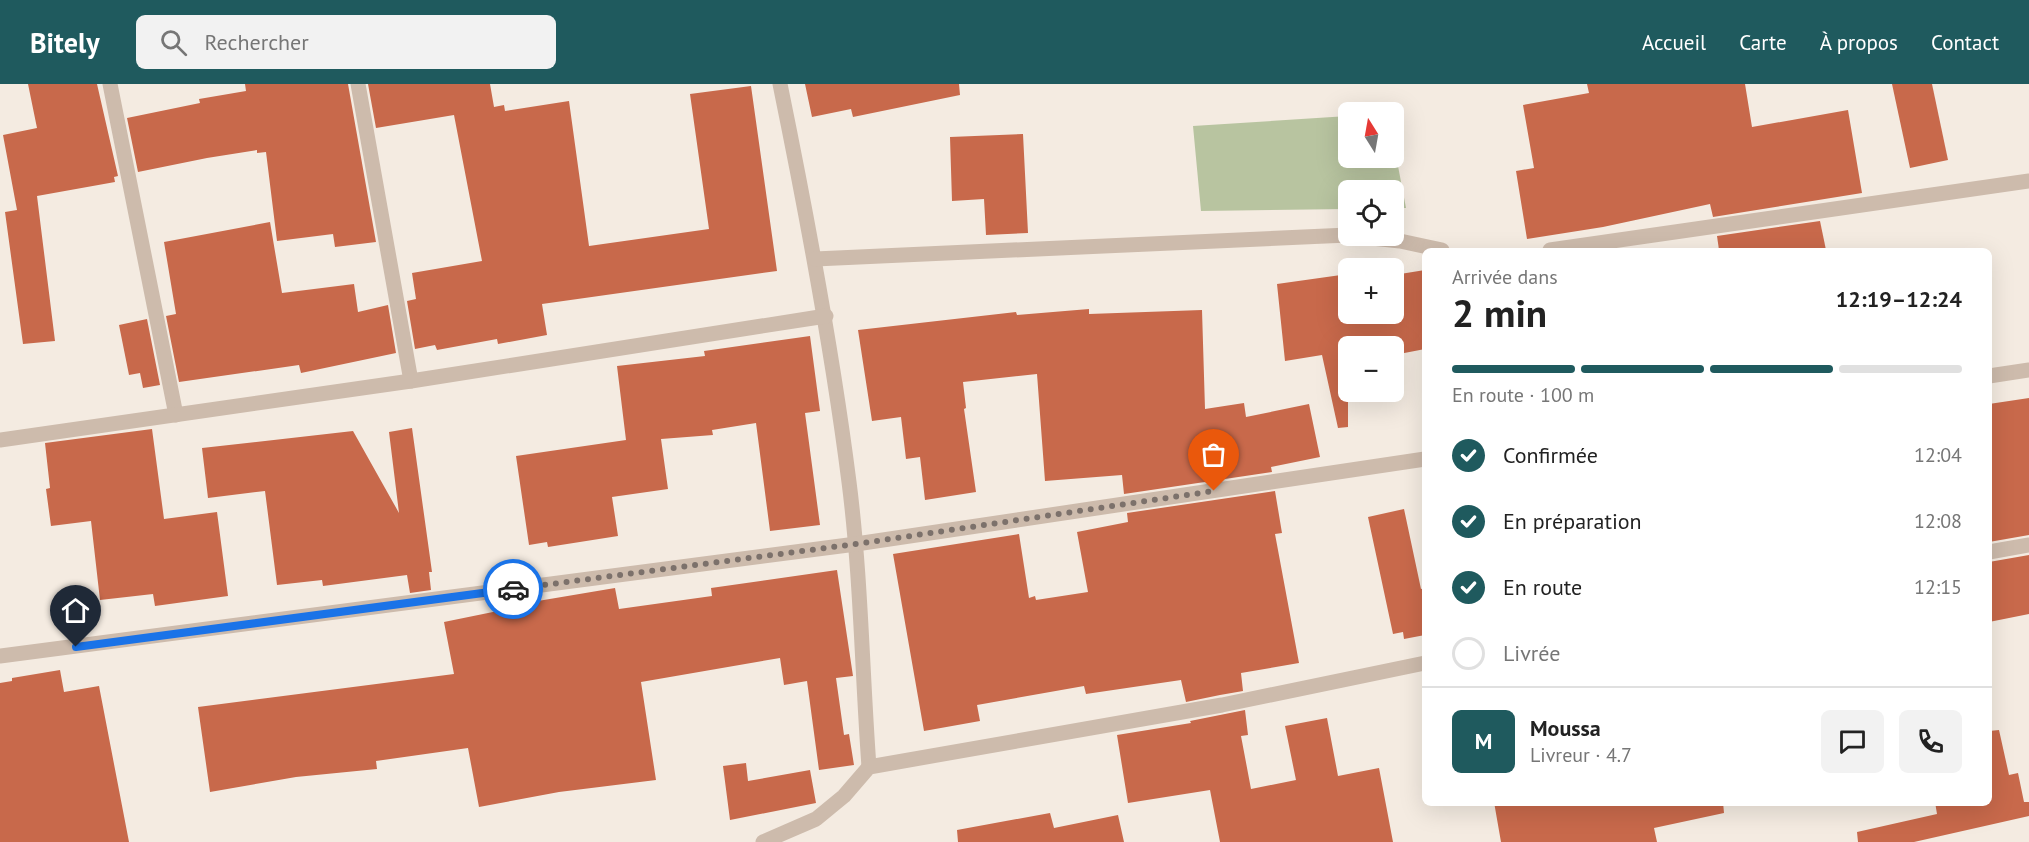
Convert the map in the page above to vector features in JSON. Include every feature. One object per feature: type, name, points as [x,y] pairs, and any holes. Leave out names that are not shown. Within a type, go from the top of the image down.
[{"type":"street","points":[[110,84],[176,415]]},
{"type":"street","points":[[358,84],[411,381]]},
{"type":"street","points":[[780,84],[826,316],[856,544],[869,767]]},
{"type":"street","points":[[1564,248],[2029,182]]},
{"type":"street","points":[[815,259],[1338,235]]},
{"type":"street","points":[[1404,242],[1433,248]]},
{"type":"street","points":[[0,440],[411,381],[826,316]]},
{"type":"street","points":[[1992,376],[2029,370]]},
{"type":"street","points":[[0,656],[856,544],[1422,459]]},
{"type":"street","points":[[1992,551],[2029,545]]},
{"type":"street","points":[[763,842],[816,819],[844,796],[869,767],[1222,705],[1422,664]]},
{"type":"green space","points":[[1338,117],[1338,168],[1398,168],[1401,180],[1338,180],[1338,209],[1201,211],[1193,126]]},
{"type":"building","points":[[28,84],[97,84],[118,176],[114,177],[115,182],[37,196],[55,341],[23,344],[5,212],[17,210],[3,135],[37,128]]},
{"type":"building","points":[[245,84],[348,84],[376,242],[335,247],[333,234],[277,241],[266,152],[257,153],[257,150],[138,172],[127,118],[200,103],[199,99],[246,91]]},
{"type":"building","points":[[368,84],[490,84],[494,107],[504,105],[505,111],[569,101],[589,246],[709,229],[690,94],[751,86],[777,271],[542,304],[547,335],[498,344],[497,339],[437,350],[435,345],[415,349],[407,301],[416,299],[412,273],[482,261],[454,115],[376,128]]},
{"type":"building","points":[[805,84],[959,84],[960,95],[853,117],[851,109],[812,117]]},
{"type":"building","points":[[1587,84],[1745,84],[1752,127],[1848,110],[1862,193],[1713,217],[1710,204],[1603,227],[1527,239],[1516,171],[1534,168],[1523,105],[1589,93]]},
{"type":"building","points":[[1892,84],[1932,84],[1948,160],[1910,168]]},
{"type":"building","points":[[1023,134],[1028,233],[986,235],[984,199],[952,201],[950,137]]},
{"type":"building","points":[[1820,221],[1826,248],[1719,248],[1717,236]]},
{"type":"building","points":[[270,222],[282,293],[354,284],[358,312],[388,305],[396,353],[301,373],[299,365],[179,382],[166,316],[176,314],[164,242]]},
{"type":"building","points":[[1422,270],[1422,350],[1404,353],[1404,336],[1338,336],[1338,402],[1348,402],[1348,427],[1338,428],[1322,355],[1285,361],[1277,284],[1338,275],[1338,324],[1404,324],[1404,273]]},
{"type":"building","points":[[1089,309],[1089,314],[1202,310],[1205,409],[1244,403],[1246,417],[1309,404],[1320,457],[1271,467],[1272,472],[1124,494],[1122,475],[1045,481],[1037,374],[963,382],[966,408],[964,409],[976,492],[925,500],[920,457],[906,459],[901,417],[872,421],[858,330],[1016,312],[1017,315]]},
{"type":"building","points":[[147,319],[160,385],[143,388],[140,373],[129,375],[119,325]]},
{"type":"building","points":[[810,336],[820,411],[805,413],[820,525],[770,531],[756,423],[712,430],[713,435],[661,439],[668,489],[612,497],[618,536],[548,547],[547,542],[529,545],[516,456],[626,440],[617,366],[705,356],[704,351]]},
{"type":"building","points":[[2029,398],[2029,535],[1992,541],[1992,404]]},
{"type":"building","points":[[412,428],[432,572],[429,572],[431,590],[410,593],[407,575],[323,586],[322,580],[277,585],[265,491],[208,498],[202,448],[353,431],[399,513],[389,432]]},
{"type":"building","points":[[152,429],[164,519],[217,512],[228,596],[155,606],[153,594],[100,600],[91,521],[51,526],[46,489],[50,488],[45,443]]},
{"type":"building","points":[[1275,491],[1282,533],[1275,534],[1299,663],[1241,673],[1243,691],[1186,702],[1181,680],[1086,694],[1084,686],[977,705],[980,721],[924,731],[893,554],[1019,534],[1029,598],[1035,596],[1036,600],[1088,592],[1077,532],[1128,522],[1127,513]]},
{"type":"building","points":[[1404,509],[1422,589],[1422,636],[1404,639],[1403,632],[1393,634],[1368,517]]},
{"type":"building","points":[[2029,555],[2029,614],[1992,621],[1992,561]]},
{"type":"building","points":[[837,570],[853,676],[836,678],[844,735],[849,734],[854,765],[819,770],[807,681],[784,685],[780,658],[641,682],[656,780],[559,792],[479,807],[468,748],[376,761],[377,769],[296,777],[210,792],[198,707],[454,674],[444,622],[527,605],[526,603],[615,588],[619,609],[712,596],[711,588]]},
{"type":"building","points":[[60,670],[64,692],[99,686],[129,842],[0,842],[0,683],[12,681],[12,678]]},
{"type":"building","points":[[1245,710],[1248,735],[1241,736],[1251,789],[1296,780],[1285,726],[1327,718],[1338,776],[1379,768],[1393,842],[1220,842],[1210,790],[1128,803],[1117,735],[1191,723],[1190,721]]},
{"type":"building","points":[[1999,730],[2009,775],[2018,773],[2024,802],[2029,802],[2029,816],[1914,842],[1858,842],[1857,832],[1937,814],[1936,806],[1992,806],[1992,731]]},
{"type":"building","points":[[746,763],[748,781],[810,770],[816,803],[730,820],[723,766]]},
{"type":"building","points":[[1495,806],[1723,806],[1724,813],[1654,828],[1657,842],[1501,842]]},
{"type":"building","points":[[1050,813],[1054,828],[1118,815],[1124,842],[958,842],[957,830]]},
{"type":"way so far","points":[[513,589],[856,544],[1214,491]]},
{"type":"route","points":[[76,647],[513,589]]}]
